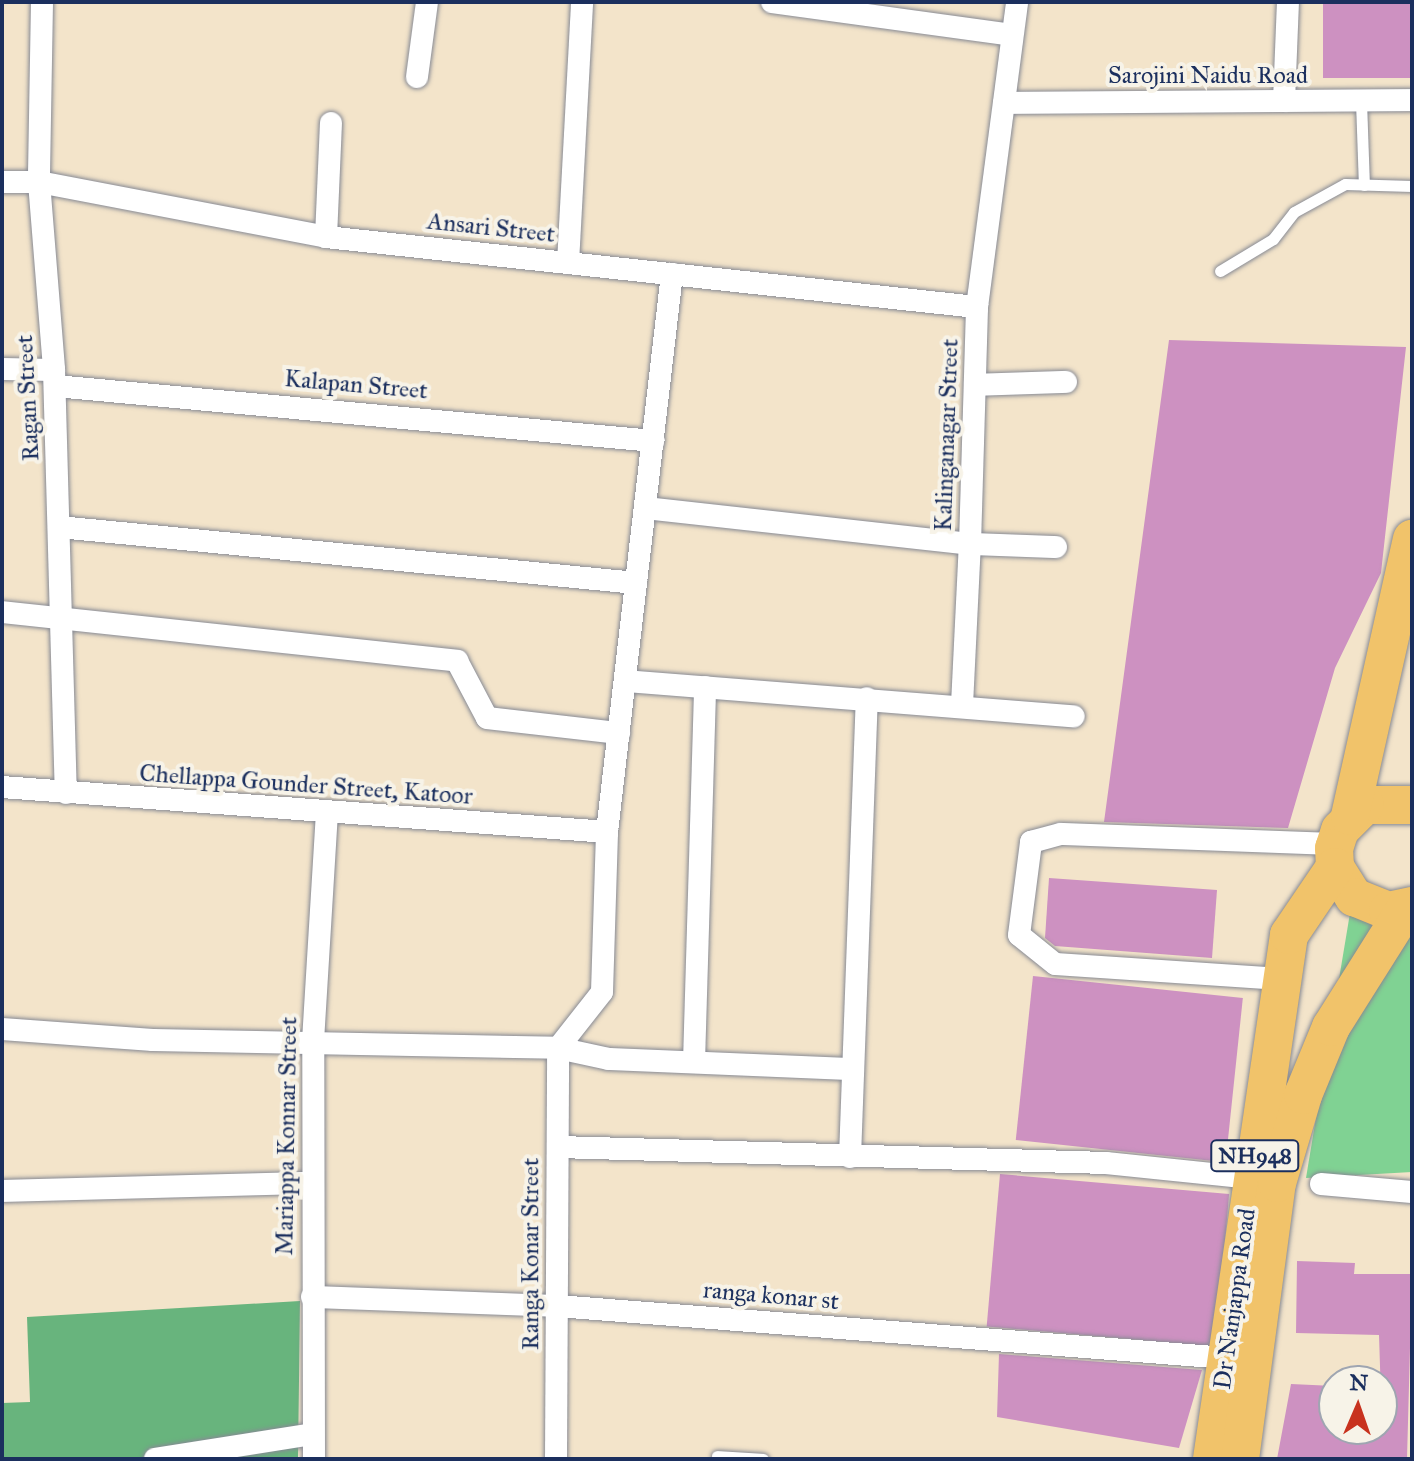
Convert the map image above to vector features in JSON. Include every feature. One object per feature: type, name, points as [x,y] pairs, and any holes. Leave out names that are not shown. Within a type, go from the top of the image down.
[{"type":"highway","name":"Dr Nanjappa Road","points":[[1240,1459],[1255,1248],[1252,1178],[1289,935],[1340,842],[1412,539]]},
{"type":"highway","points":[[1340,842],[1383,800],[1412,805]]},
{"type":"highway","name":"NH948","points":[[1340,842],[1362,902],[1409,907]]},
{"type":"highway","name":"Dr Nanjappa Road","points":[[1212,1459],[1226,1358],[1255,1248],[1314,1068],[1331,1027],[1409,907]]},
{"type":"street","name":"Ragan Street","points":[[42,2],[39,182],[55,378],[66,793]]},
{"type":"street","points":[[417,77],[427,2]]},
{"type":"street","points":[[568,263],[582,2]]},
{"type":"street","points":[[772,2],[1012,35]]},
{"type":"street","name":"Kalinganagar Street","points":[[645,508],[970,544],[977,307],[1017,2]]},
{"type":"street","points":[[1284,101],[1288,2]]},
{"type":"street","name":"Sarojini Naidu Road","points":[[1004,103],[1412,100]]},
{"type":"street","points":[[326,237],[331,123]]},
{"type":"street","name":"Ansari Street","points":[[2,182],[39,182],[326,237],[977,307]]},
{"type":"street","points":[[558,1048],[602,992],[607,832],[672,274]]},
{"type":"street","points":[[2,369],[55,378]]},
{"type":"street","name":"Kalapan Street","points":[[55,378],[653,441]]},
{"type":"street","points":[[975,385],[1066,382]]},
{"type":"street","points":[[59,527],[636,583]]},
{"type":"street","points":[[962,705],[970,544],[1056,547]]},
{"type":"street","points":[[2,612],[457,661],[487,718],[619,733]]},
{"type":"street","points":[[625,681],[1074,716]]},
{"type":"street","points":[[694,1062],[705,687]]},
{"type":"street","points":[[850,1157],[850,1069],[867,698]]},
{"type":"street","name":"Chellappa Gounder Street, Katoor","points":[[2,787],[327,815],[607,832]]},
{"type":"street","name":"Mariappa Konnar Street","points":[[314,1459],[313,1041],[327,815]]},
{"type":"street","points":[[1281,979],[1055,964],[1019,935],[1031,842],[1061,834],[1340,842]]},
{"type":"street","points":[[2,1029],[558,1048],[694,1062],[850,1069]]},
{"type":"street","name":"Ranga Konar Street","points":[[556,1459],[558,1048]]},
{"type":"street","points":[[558,1147],[1106,1163],[1252,1178]]},
{"type":"street","points":[[2,1191],[312,1183]]},
{"type":"street","points":[[1321,1184],[1412,1192]]},
{"type":"street","name":"ranga konar st","points":[[312,1297],[557,1306],[1226,1358]]},
{"type":"street","points":[[155,1459],[313,1434]]},
{"type":"lane","points":[[1361,101],[1364,185]]},
{"type":"lane","points":[[1220,271],[1273,239],[1294,212],[1345,184],[1412,186]]},
{"type":"lane","points":[[717,1456],[763,1459]]},
{"type":"green space","points":[[1412,896],[1412,1172],[1306,1178],[1351,907]]},
{"type":"green space","points":[[300,1301],[298,1459],[2,1459],[2,1403],[30,1402],[27,1317]]},
{"type":"building","points":[[1323,2],[1412,2],[1412,78],[1323,78]]},
{"type":"building","points":[[1169,340],[1406,347],[1381,573],[1335,668],[1288,828],[1104,822]]},
{"type":"building","points":[[1049,878],[1217,890],[1212,958],[1055,946],[1045,938]]},
{"type":"building","points":[[1033,976],[1243,998],[1226,1162],[1016,1140]]},
{"type":"building","points":[[1000,1174],[1229,1194],[1216,1346],[987,1326]]},
{"type":"building","points":[[1297,1261],[1355,1263],[1354,1274],[1412,1274],[1407,1459],[1277,1459],[1291,1384],[1318,1385],[1318,1445],[1398,1445],[1398,1365],[1380,1365],[1379,1335],[1296,1333]]},
{"type":"building","points":[[999,1354],[1202,1370],[1179,1448],[997,1417]]}]
